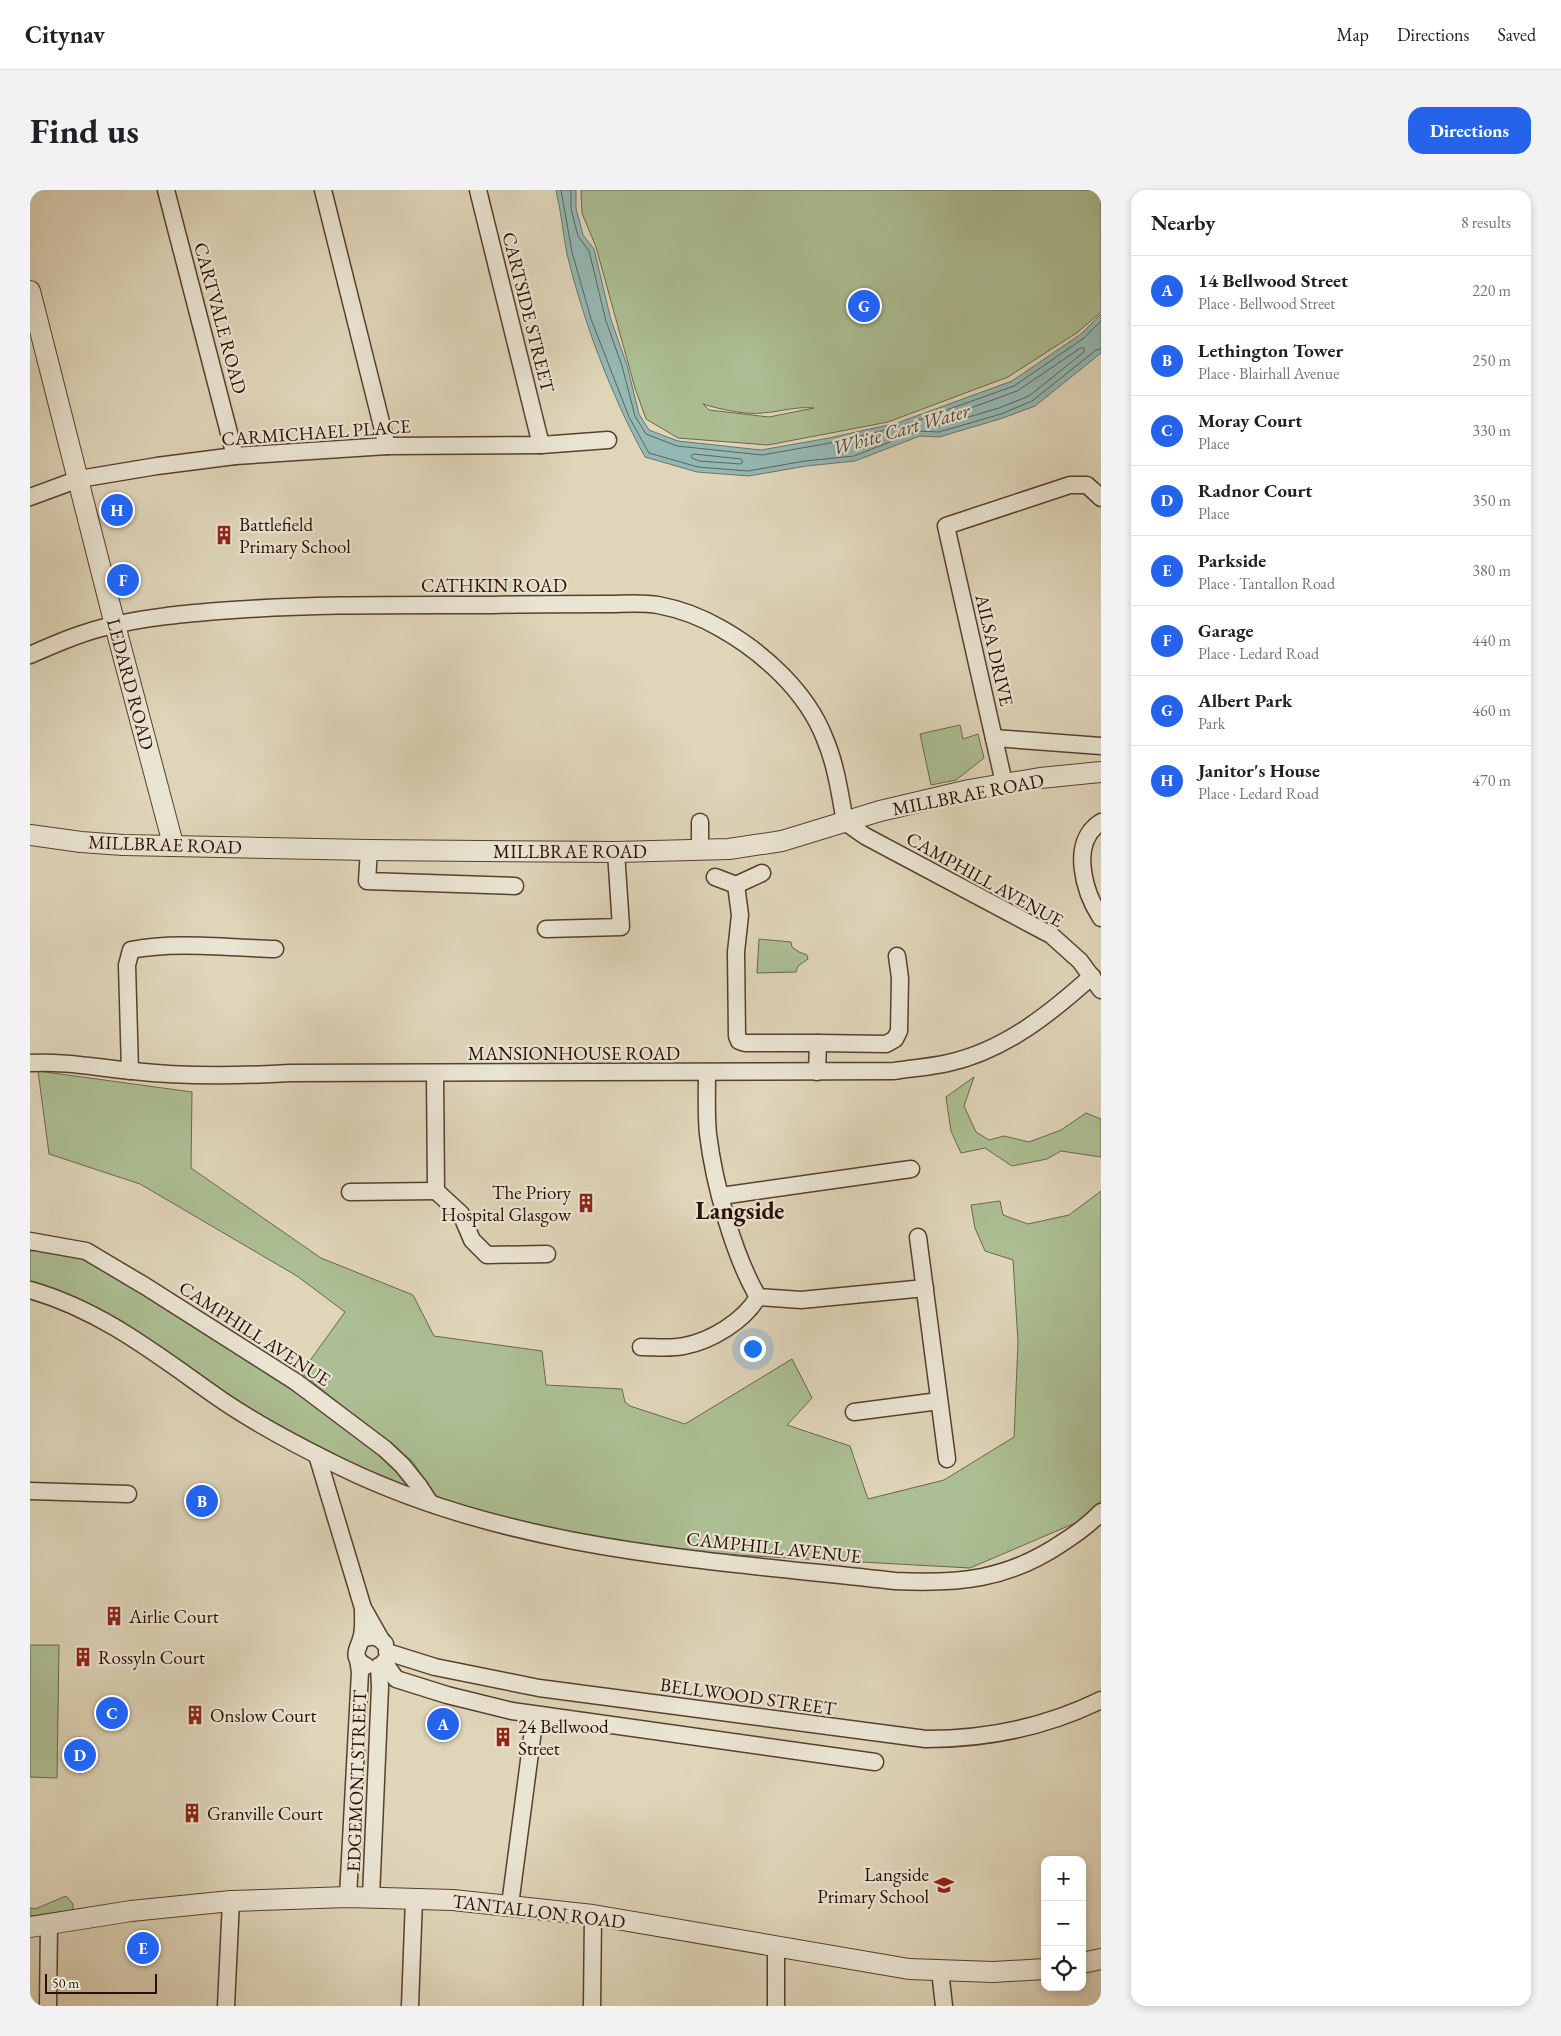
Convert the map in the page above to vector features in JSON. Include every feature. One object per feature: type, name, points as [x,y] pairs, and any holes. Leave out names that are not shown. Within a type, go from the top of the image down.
[{"type":"street","name":"CARTVALE ROAD","points":[[166,190],[235,456]]},
{"type":"street","points":[[323,190],[387,446]]},
{"type":"street","name":"CARTSIDE STREET","points":[[478,190],[541,445]]},
{"type":"street","name":"LEDARD ROAD","points":[[30,291],[36,336],[79,479],[115,625],[173,844]]},
{"type":"street","name":"CARMICHAEL PLACE","points":[[30,496],[79,479],[156,466],[235,456],[387,446],[541,445],[608,440]]},
{"type":"street","name":"AILSA DRIVE","points":[[1004,783],[946,526],[1070,485],[1087,485],[1101,498]]},
{"type":"street","name":"CATHKIN ROAD","points":[[30,655],[77,636],[115,625],[184,614],[256,608],[365,605],[655,605],[680,611],[718,626],[745,643],[766,660],[793,688],[807,706],[825,736],[845,822]]},
{"type":"street","name":"MILLBRAE ROAD","points":[[994,738],[1101,746]]},
{"type":"street","name":"MILLBRAE ROAD","points":[[30,835],[89,842],[369,850],[616,852],[729,849],[782,840],[924,800],[1004,783],[1101,772]]},
{"type":"street","points":[[700,822],[700,849]]},
{"type":"street","name":"CAMPHILL AVENUE","points":[[845,822],[865,836],[1051,935],[1080,961],[1098,981]]},
{"type":"street","name":"CAMPHILL AVENUE","points":[[1101,822],[1088,835],[1083,859],[1084,878],[1089,894],[1101,918]]},
{"type":"street","points":[[369,850],[366,881],[515,886]]},
{"type":"street","points":[[546,929],[621,927],[616,852]]},
{"type":"street","points":[[715,877],[736,885],[762,873]]},
{"type":"street","points":[[736,885],[740,915],[736,952],[737,1036],[739,1041],[745,1043],[886,1044],[896,1039],[899,1031],[900,978],[897,956]]},
{"type":"street","points":[[130,1071],[127,965],[131,950],[144,947],[200,946],[275,949]]},
{"type":"street","name":"MANSIONHOUSE ROAD","points":[[30,1063],[74,1064],[130,1071],[206,1076],[290,1073],[894,1071],[949,1063],[1006,1041],[1098,981]]},
{"type":"street","points":[[818,1043],[818,1072]]},
{"type":"street","points":[[707,1072],[708,1132],[712,1161],[742,1265],[758,1297]]},
{"type":"street","points":[[435,1073],[436,1191]]},
{"type":"street","points":[[722,1196],[911,1170]]},
{"type":"street","points":[[350,1192],[436,1191],[461,1214],[472,1240],[487,1254],[547,1254]]},
{"type":"street","points":[[918,1237],[947,1459]]},
{"type":"street","name":"CAMPHILL AVENUE","points":[[30,1240],[86,1251],[145,1286],[296,1382],[385,1449],[402,1465],[419,1486],[430,1504]]},
{"type":"street","points":[[758,1297],[801,1300],[924,1288]]},
{"type":"street","name":"CAMPHILL AVENUE","points":[[30,1290],[64,1301],[127,1333],[225,1402],[276,1434],[370,1480],[430,1504],[468,1516],[594,1546],[895,1581],[942,1582],[987,1577],[1020,1567],[1048,1552],[1078,1532],[1101,1512]]},
{"type":"street","points":[[641,1347],[668,1347],[692,1344],[735,1322],[758,1297]]},
{"type":"street","points":[[854,1412],[939,1401]]},
{"type":"street","name":"EDGEMONT STREET","points":[[317,1455],[363,1608],[382,1654],[371,1897]]},
{"type":"street","points":[[30,1491],[128,1494]]},
{"type":"street","name":"EDGEMONT STREET","points":[[361,1640],[363,1608]]},
{"type":"street","points":[[382,1654],[368,1667],[358,1659],[356,1649],[361,1640],[372,1636],[396,1679],[472,1702],[535,1715],[875,1762]]},
{"type":"street","name":"BELLWOOD STREET","points":[[382,1654],[539,1688],[926,1739],[974,1737],[1028,1728],[1070,1714],[1101,1700]]},
{"type":"street","name":"EDGEMONT STREET","points":[[348,1897],[360,1672],[358,1659]]},
{"type":"street","points":[[510,1905],[535,1715]]},
{"type":"street","name":"TANTALLON ROAD","points":[[39,1925],[131,1911],[231,1901],[371,1897],[510,1905],[593,1915],[909,1969],[993,1972],[1041,1969]]},
{"type":"street","points":[[410,2006],[414,1899]]},
{"type":"street","points":[[226,2006],[231,1901]]},
{"type":"street","points":[[592,2006],[593,1915]]},
{"type":"street","points":[[39,1925],[48,2006]]},
{"type":"street","points":[[776,1946],[776,2006]]},
{"type":"street","points":[[1086,1962],[1101,1959]]},
{"type":"street","points":[[940,1971],[944,2006]]},
{"type":"green space","points":[[581,190],[1101,190],[1101,312],[1078,332],[1008,377],[888,422],[768,445],[678,438],[646,419],[635,388],[596,247],[582,213]],"holes":[[[703,404],[748,413],[814,408],[769,417],[709,410]]]},
{"type":"green space","points":[[960,725],[963,739],[978,734],[984,758],[956,780],[931,785],[920,734]]},
{"type":"green space","points":[[759,939],[791,942],[792,947],[807,955],[808,959],[798,966],[796,972],[757,973]]},
{"type":"green space","points":[[38,1071],[192,1092],[191,1168],[321,1258],[413,1295],[434,1336],[542,1351],[546,1385],[622,1389],[625,1402],[630,1406],[685,1424],[792,1359],[812,1398],[787,1425],[850,1446],[868,1499],[944,1480],[1014,1437],[1018,1342],[1013,1260],[985,1251],[975,1228],[971,1205],[1000,1201],[1003,1215],[1028,1224],[1069,1215],[1101,1191],[1101,1501],[1080,1521],[970,1568],[644,1550],[464,1508],[437,1499],[413,1462],[301,1373],[345,1312],[297,1276],[140,1184],[49,1154]]},
{"type":"green space","points":[[974,1077],[964,1106],[976,1132],[989,1140],[1004,1136],[1029,1142],[1061,1130],[1086,1113],[1101,1119],[1101,1157],[1061,1151],[1047,1159],[1012,1166],[985,1148],[961,1153],[951,1131],[946,1097]]},
{"type":"green space","points":[[43,1250],[79,1257],[118,1275],[297,1390],[398,1467],[409,1487],[330,1454],[253,1414],[122,1321],[64,1293],[30,1283],[30,1251]]},
{"type":"green space","points":[[30,1645],[59,1645],[57,1778],[30,1777]]},
{"type":"green space","points":[[66,1896],[73,1904],[73,1911],[30,1924],[30,1908],[35,1909]]},
{"type":"water","name":"White Cart Water","points":[[556,190],[576,190],[576,208],[583,235],[594,249],[611,320],[627,365],[639,414],[649,430],[678,441],[761,450],[897,423],[1012,381],[1081,334],[1101,314],[1101,353],[1035,406],[1003,418],[939,437],[920,436],[855,461],[806,466],[749,476],[697,472],[645,457],[610,384],[590,332],[567,254]]},
{"type":"place","name":"Albert Park","points":[[864,306]]},
{"type":"place","name":"Janitor's House","points":[[117,510]]},
{"type":"place","name":"Battlefield Primary School","points":[[224,535]]},
{"type":"place","name":"Garage","points":[[123,580]]},
{"type":"place","name":"The Priory Hospital Glasgow","points":[[586,1203]]},
{"type":"place","name":"Lethington Tower","points":[[202,1501]]},
{"type":"place","name":"Airlie Court","points":[[114,1616]]},
{"type":"place","name":"Rossyln Court","points":[[83,1657]]},
{"type":"place","name":"Moray Court","points":[[112,1713]]},
{"type":"place","name":"Onslow Court","points":[[195,1715]]},
{"type":"place","name":"14 Bellwood Street","points":[[443,1724]]},
{"type":"place","name":"24 Bellwood Street","points":[[503,1737]]},
{"type":"place","name":"Radnor Court","points":[[80,1755]]},
{"type":"place","name":"Granville Court","points":[[192,1813]]},
{"type":"place","name":"Langside Primary School","points":[[944,1885]]},
{"type":"place","name":"Parkside","points":[[143,1948]]},
{"type":"district","name":"Langside","points":[[740,1211]]}]
